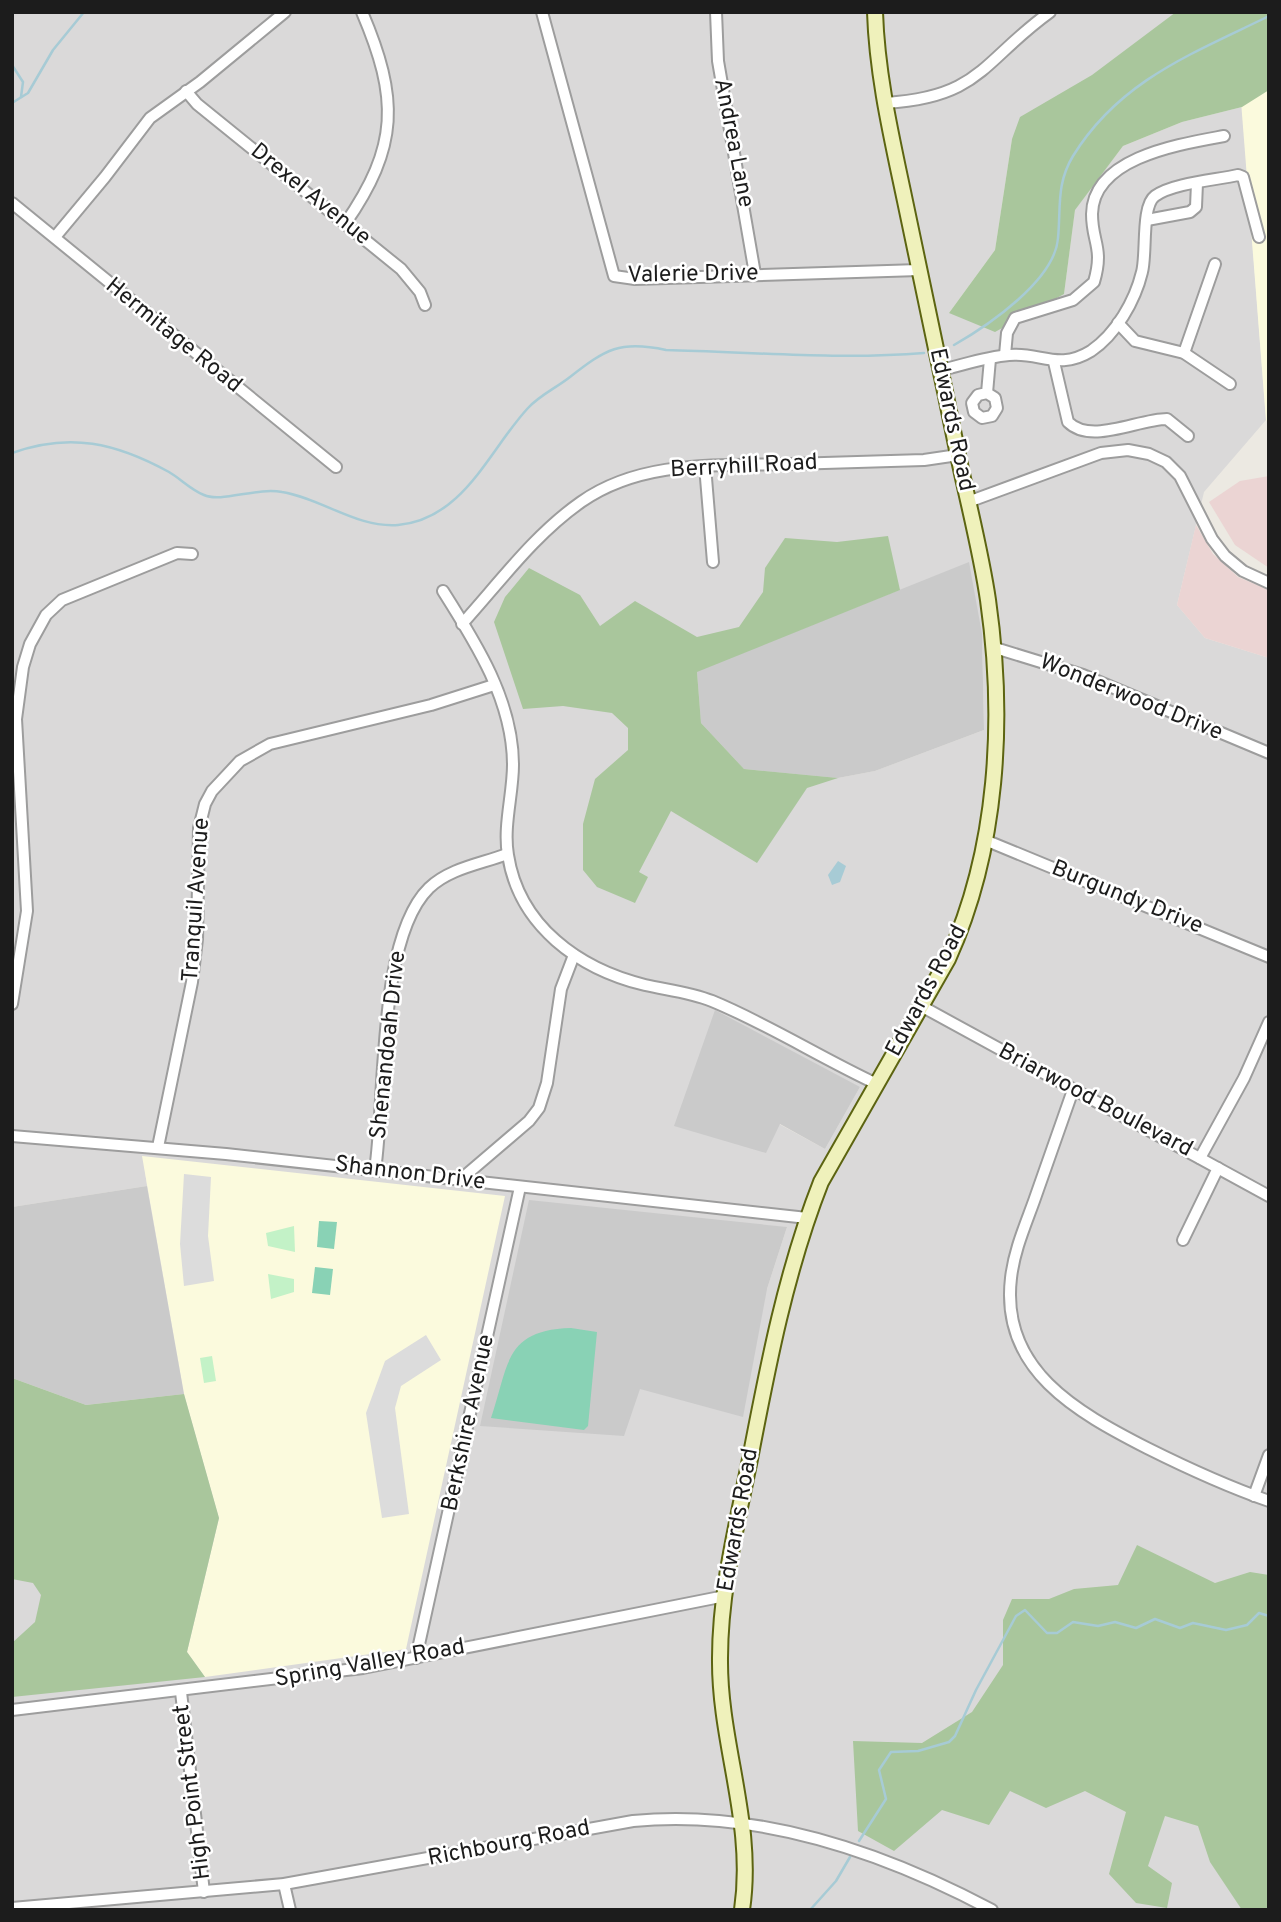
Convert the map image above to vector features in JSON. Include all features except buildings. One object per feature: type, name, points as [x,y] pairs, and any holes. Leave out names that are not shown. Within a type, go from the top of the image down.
[{"type":"street","points":[[55,237],[106,177],[140,127],[285,12]]},
{"type":"street","points":[[345,224],[375,174],[383,155],[389,127],[382,71],[362,12]]},
{"type":"street","name":"Valerie Drive","points":[[541,12],[614,276],[635,279],[919,270]]},
{"type":"street","name":"Andrea Lane","points":[[716,12],[718,61],[755,274]]},
{"type":"street","name":"Edwards Road","points":[[742,1910],[746,1845],[722,1691],[720,1658],[725,1596],[771,1353],[807,1218],[833,1159],[964,925],[978,882],[985,840],[995,727],[987,597],[886,103],[875,12]]},
{"type":"street","points":[[886,103],[925,99],[963,86],[982,74],[1019,37],[1050,12]]},
{"type":"street","name":"Drexel Avenue","points":[[186,91],[197,104],[408,275],[425,305]]},
{"type":"street","points":[[1006,355],[1007,333],[1015,318],[1073,300],[1094,282],[1100,247],[1092,218],[1092,206],[1094,194],[1100,184],[1141,157],[1224,136]]},
{"type":"street","points":[[941,370],[1006,355],[1018,354],[1054,362],[1090,352],[1118,323],[1135,296],[1143,270],[1148,204],[1152,198],[1198,183],[1243,177],[1259,237]]},
{"type":"street","points":[[1147,220],[1190,212],[1196,207],[1198,183]]},
{"type":"street","name":"Hermitage Road","points":[[12,203],[335,467]]},
{"type":"street","points":[[1184,353],[1215,264]]},
{"type":"street","points":[[1118,323],[1135,341],[1184,353],[1230,384]]},
{"type":"street","points":[[987,393],[990,359]]},
{"type":"street","points":[[1054,362],[1068,422],[1073,428],[1088,432],[1167,419],[1188,436]]},
{"type":"street","points":[[968,502],[1101,453],[1128,450],[1149,454],[1166,462],[1180,476],[1212,539],[1225,556],[1243,570],[1269,583]]},
{"type":"street","name":"Berryhill Road","points":[[462,624],[520,558],[581,502],[630,478],[655,471],[705,466],[924,460],[958,454]]},
{"type":"street","points":[[705,466],[713,562]]},
{"type":"street","points":[[12,1004],[22,955],[27,901],[17,775],[16,719],[18,692],[30,644],[46,615],[62,600],[177,553],[192,554]]},
{"type":"street","points":[[443,591],[494,685],[507,715],[512,745],[507,854],[529,911],[552,939],[574,956],[617,977],[714,1002],[877,1084]]},
{"type":"street","name":"Wonderwood Drive","points":[[992,647],[1083,675],[1269,753]]},
{"type":"street","name":"Tranquil Avenue","points":[[158,1147],[192,982],[197,939],[200,828],[205,804],[212,792],[240,761],[270,744],[431,705],[494,685]]},
{"type":"street","name":"Burgundy Drive","points":[[985,840],[1269,957]]},
{"type":"street","name":"Shenandoah Drive","points":[[375,1170],[394,972],[405,928],[421,898],[440,880],[455,871],[507,854]]},
{"type":"street","points":[[460,1180],[529,1121],[539,1108],[547,1083],[558,999],[574,956]]},
{"type":"street","name":"Briarwood Boulevard","points":[[921,1006],[1269,1196]]},
{"type":"street","points":[[1200,1158],[1244,1078],[1269,1022]]},
{"type":"street","points":[[1073,1090],[1013,1266],[1011,1305],[1014,1326],[1026,1355],[1045,1382],[1076,1409],[1195,1472],[1269,1501]]},
{"type":"street","name":"Shannon Drive","points":[[12,1136],[158,1147],[807,1218]]},
{"type":"street","points":[[1183,1240],[1218,1168]]},
{"type":"street","name":"Berkshire Avenue","points":[[416,1658],[520,1187]]},
{"type":"street","points":[[1254,1496],[1269,1455]]},
{"type":"street","name":"Spring Valley Road","points":[[12,1710],[321,1675],[725,1596]]},
{"type":"street","name":"High Point Street","points":[[181,1692],[204,1892]]},
{"type":"street","name":"Richbourg Road","points":[[12,1908],[284,1884],[442,1858],[633,1821],[672,1819],[786,1830],[924,1877],[978,1906],[992,1910]]},
{"type":"street","points":[[284,1884],[290,1910]]},
{"type":"shaded area","points":[[12,12],[1191,12],[1012,139],[995,250],[949,313],[1064,294],[1075,209],[1123,146],[1182,122],[1242,107],[1266,420],[1204,492],[1177,605],[1205,638],[1269,658],[1269,1910],[12,1910],[12,1378],[86,1405],[184,1394],[219,1518],[406,1650],[143,1156],[147,1186],[12,1207]],"holes":[[[982,634],[984,730],[875,771],[838,778]],[[860,1087],[825,1149],[779,1124]],[[787,1227],[767,1289],[640,1389]]]},
{"type":"shaded area","points":[[1234,12],[1269,12],[1269,423],[1266,420]]},
{"type":"shaded area","points":[[1269,476],[1269,568],[1235,545],[1209,502],[1240,481]]},
{"type":"shaded area","points":[[1196,525],[1213,554],[1238,577],[1269,590],[1269,658],[1205,638],[1177,605]]},
{"type":"shaded area","points":[[969,562],[982,634],[984,730],[875,771],[838,778],[744,769],[701,723],[697,671]]},
{"type":"shaded area","points":[[715,1010],[860,1087],[825,1149],[780,1124],[766,1153],[674,1126]]},
{"type":"shaded area","points":[[142,1156],[505,1196],[406,1649],[205,1677],[187,1652],[219,1518],[184,1394]]},
{"type":"shaded area","points":[[184,1174],[211,1177],[208,1236],[214,1281],[184,1286],[180,1244]]},
{"type":"shaded area","points":[[147,1186],[184,1394],[86,1405],[12,1378],[12,1207]]},
{"type":"shaded area","points":[[529,1200],[787,1227],[767,1289],[743,1417],[640,1389],[624,1436],[480,1426]]},
{"type":"shaded area","points":[[426,1335],[441,1360],[401,1386],[395,1408],[409,1514],[382,1518],[366,1413],[385,1361]]},
{"type":"green space","points":[[1176,12],[1269,12],[1269,90],[1242,107],[1182,122],[1123,146],[1075,210],[1064,294],[995,332],[949,313],[995,250],[1012,139],[1020,117],[1092,75]]},
{"type":"green space","points":[[888,536],[900,590],[697,672],[701,723],[744,769],[838,778],[807,788],[757,863],[671,811],[639,872],[648,877],[635,903],[597,887],[583,870],[583,824],[595,779],[628,750],[628,728],[612,713],[563,706],[523,709],[494,622],[505,597],[529,568],[580,595],[600,626],[635,601],[697,637],[739,627],[763,592],[765,568],[785,538],[837,542]]},
{"type":"green space","points":[[319,1221],[337,1222],[334,1249],[317,1247]]},
{"type":"green space","points":[[294,1226],[295,1252],[268,1246],[266,1233]]},
{"type":"green space","points":[[315,1267],[333,1269],[330,1295],[312,1293]]},
{"type":"green space","points":[[268,1274],[294,1279],[294,1292],[271,1299]]},
{"type":"green space","points":[[571,1328],[597,1332],[588,1426],[584,1430],[491,1418],[507,1367],[521,1343],[533,1335],[549,1330]]},
{"type":"green space","points":[[212,1356],[216,1381],[204,1383],[200,1358]]},
{"type":"green space","points":[[12,1378],[86,1405],[184,1394],[219,1518],[187,1652],[205,1677],[12,1697],[12,1643],[35,1622],[41,1595],[33,1583],[12,1579]]},
{"type":"green space","points":[[1137,1545],[1215,1583],[1250,1572],[1269,1575],[1269,1910],[1242,1910],[1210,1862],[1198,1826],[1165,1816],[1148,1866],[1172,1883],[1167,1908],[1136,1903],[1109,1874],[1126,1812],[1085,1791],[1046,1808],[1010,1791],[989,1825],[942,1810],[894,1851],[858,1831],[853,1741],[922,1743],[972,1712],[1003,1665],[1003,1620],[1012,1599],[1049,1599],[1074,1589],[1118,1585]]},
{"type":"water","points":[[838,861],[846,866],[840,882],[832,885],[828,875]]},
{"type":"waterway","points":[[12,103],[28,93],[53,50],[84,12]]},
{"type":"waterway","points":[[954,345],[985,326],[1018,300],[1045,270],[1054,254],[1058,238],[1060,196],[1068,166],[1092,130],[1113,107],[1160,72],[1269,16]]},
{"type":"waterway","points":[[12,65],[23,82],[21,97]]},
{"type":"waterway","points":[[12,453],[54,443],[92,444],[149,462],[199,493],[211,497],[262,491],[282,492],[368,522],[398,525],[421,520],[441,510],[473,480],[533,403],[614,349],[637,346],[666,350],[827,356],[924,353]]},
{"type":"waterway","points":[[859,1841],[886,1799],[879,1770],[891,1752],[918,1751],[949,1742],[955,1736],[976,1690],[1016,1616],[1025,1610],[1047,1633],[1057,1633],[1073,1622],[1098,1626],[1115,1622],[1136,1628],[1155,1619],[1180,1628],[1193,1623],[1226,1630],[1247,1625],[1259,1613],[1269,1616]]},
{"type":"waterway","points":[[810,1910],[836,1881],[850,1857]]}]
